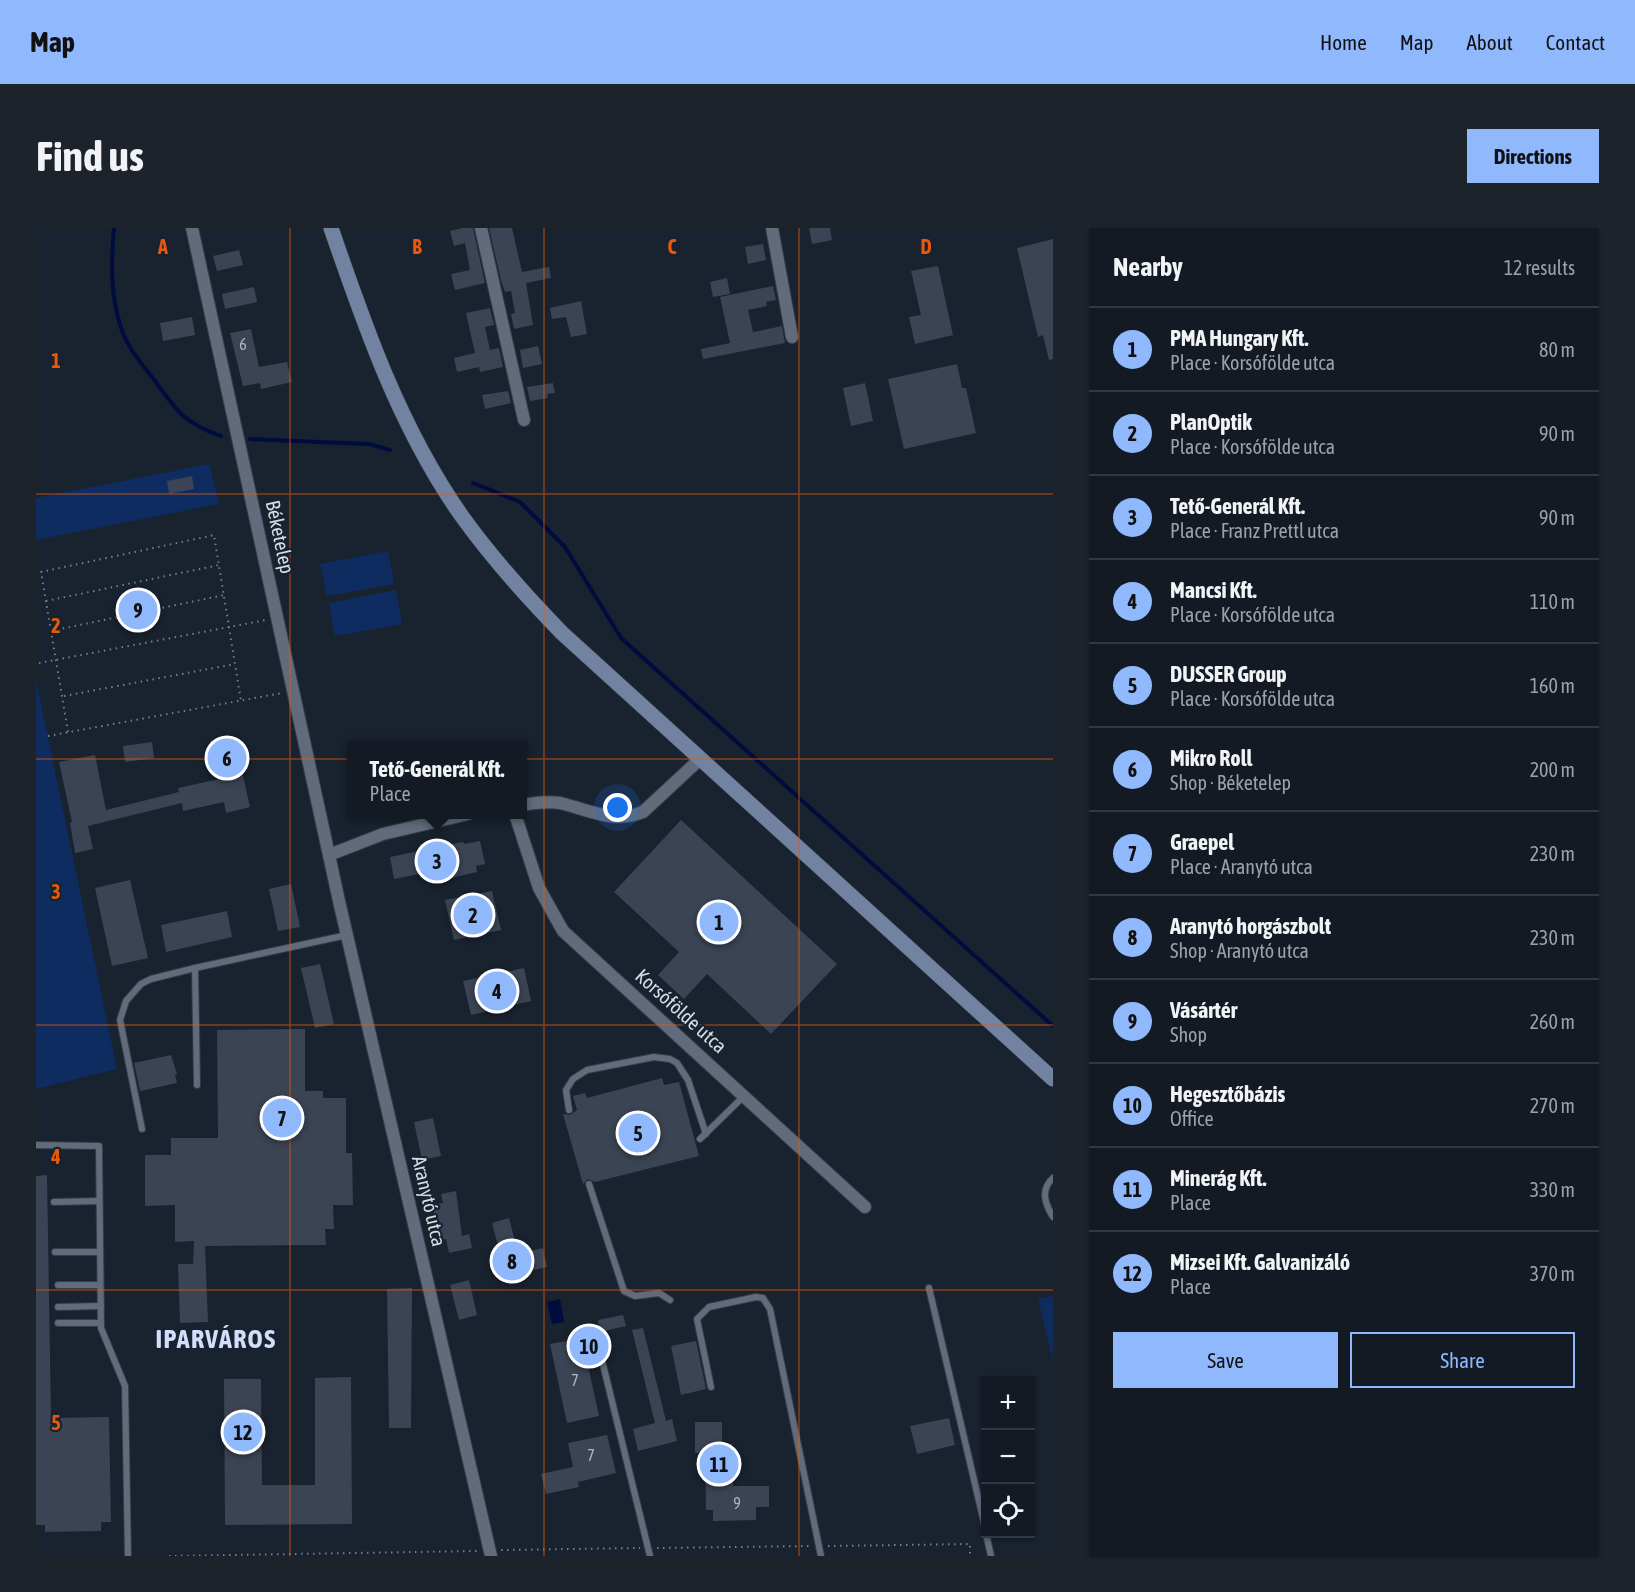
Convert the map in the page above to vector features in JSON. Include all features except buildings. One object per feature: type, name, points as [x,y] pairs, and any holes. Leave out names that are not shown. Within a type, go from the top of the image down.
[{"type":"main road","points":[[331,228],[365,326],[388,382],[427,461],[460,514],[503,568],[562,633],[1053,1079]]},
{"type":"street","name":"Béketelep","points":[[192,228],[329,855]]},
{"type":"street","points":[[481,228],[524,420]]},
{"type":"street","points":[[772,228],[792,337]]},
{"type":"street","points":[[527,804],[547,802],[613,818],[632,816],[643,812],[700,759]]},
{"type":"street","points":[[329,855],[383,834],[447,819]]},
{"type":"street","name":"Korsófölde utca","points":[[517,819],[539,888],[564,931],[866,1207]]},
{"type":"street","name":"Aranytó utca","points":[[329,855],[490,1553]]},
{"type":"lane","points":[[142,1128],[121,1032],[126,1001],[141,984],[151,979],[195,968],[347,935]]},
{"type":"lane","points":[[195,968],[197,1085]]},
{"type":"lane","points":[[569,1110],[566,1090],[580,1074],[663,1057],[677,1063],[684,1073],[706,1134]]},
{"type":"lane","points":[[700,1140],[745,1096]]},
{"type":"lane","points":[[36,1145],[99,1146],[101,1323],[125,1386],[128,1556]]},
{"type":"lane","points":[[1053,1178],[1047,1184],[1044,1195],[1053,1218]]},
{"type":"lane","points":[[589,1184],[624,1291],[635,1296],[659,1293],[669,1300]]},
{"type":"lane","points":[[54,1202],[99,1201]]},
{"type":"lane","points":[[55,1252],[100,1252]]},
{"type":"lane","points":[[58,1285],[100,1285]]},
{"type":"lane","points":[[929,1288],[981,1511]]},
{"type":"lane","points":[[711,1387],[697,1319],[709,1307],[756,1297],[763,1298],[770,1309],[821,1556]]},
{"type":"lane","points":[[58,1307],[101,1306]]},
{"type":"lane","points":[[58,1323],[101,1323]]},
{"type":"lane","points":[[596,1336],[650,1556]]},
{"type":"lane","points":[[987,1538],[991,1556]]},
{"type":"path","points":[[68,732],[41,572],[214,535],[241,701]]},
{"type":"path","points":[[46,601],[219,565]]},
{"type":"path","points":[[51,631],[224,595]]},
{"type":"path","points":[[39,663],[277,618]]},
{"type":"path","points":[[62,696],[235,664]]},
{"type":"path","points":[[48,736],[293,691]]},
{"type":"path","points":[[169,1556],[490,1553],[648,1548],[970,1544],[970,1556]]},
{"type":"shaded area","points":[[209,464],[219,504],[36,540],[36,498]]},
{"type":"shaded area","points":[[388,551],[394,584],[327,596],[320,564]]},
{"type":"shaded area","points":[[396,590],[402,624],[335,636],[329,603]]},
{"type":"shaded area","points":[[36,680],[117,1069],[36,1089]]},
{"type":"shaded area","points":[[1053,1296],[1053,1361],[1038,1299]]},
{"type":"shaded area","points":[[560,1299],[564,1322],[552,1324],[547,1302]]},
{"type":"waterway","points":[[114,228],[112,267],[114,294],[126,340],[138,359],[183,416],[199,427],[221,436]]},
{"type":"waterway","points":[[250,439],[369,444],[390,450]]},
{"type":"waterway","points":[[473,483],[520,502],[565,547],[621,638],[1053,1026]]},
{"type":"place","name":"Vásártér","points":[[138,610]]},
{"type":"place","name":"Mikro Roll","points":[[227,758]]},
{"type":"place","name":"Tető-Generál Kft.","points":[[437,861]]},
{"type":"place","name":"PlanOptik","points":[[473,915]]},
{"type":"place","name":"PMA Hungary Kft.","points":[[719,922]]},
{"type":"place","name":"Mancsi Kft.","points":[[497,991]]},
{"type":"place","name":"Graepel","points":[[282,1118]]},
{"type":"place","name":"DUSSER Group","points":[[638,1133]]},
{"type":"place","name":"Aranytó horgászbolt","points":[[512,1261]]},
{"type":"place","name":"Hegesztőbázis","points":[[589,1346]]},
{"type":"place","name":"Mizsei Kft. Galvanizáló","points":[[243,1432]]},
{"type":"place","name":"Minerág Kft.","points":[[719,1464]]},
{"type":"district","name":"IPARVÁROS","points":[[216,1339]]}]
